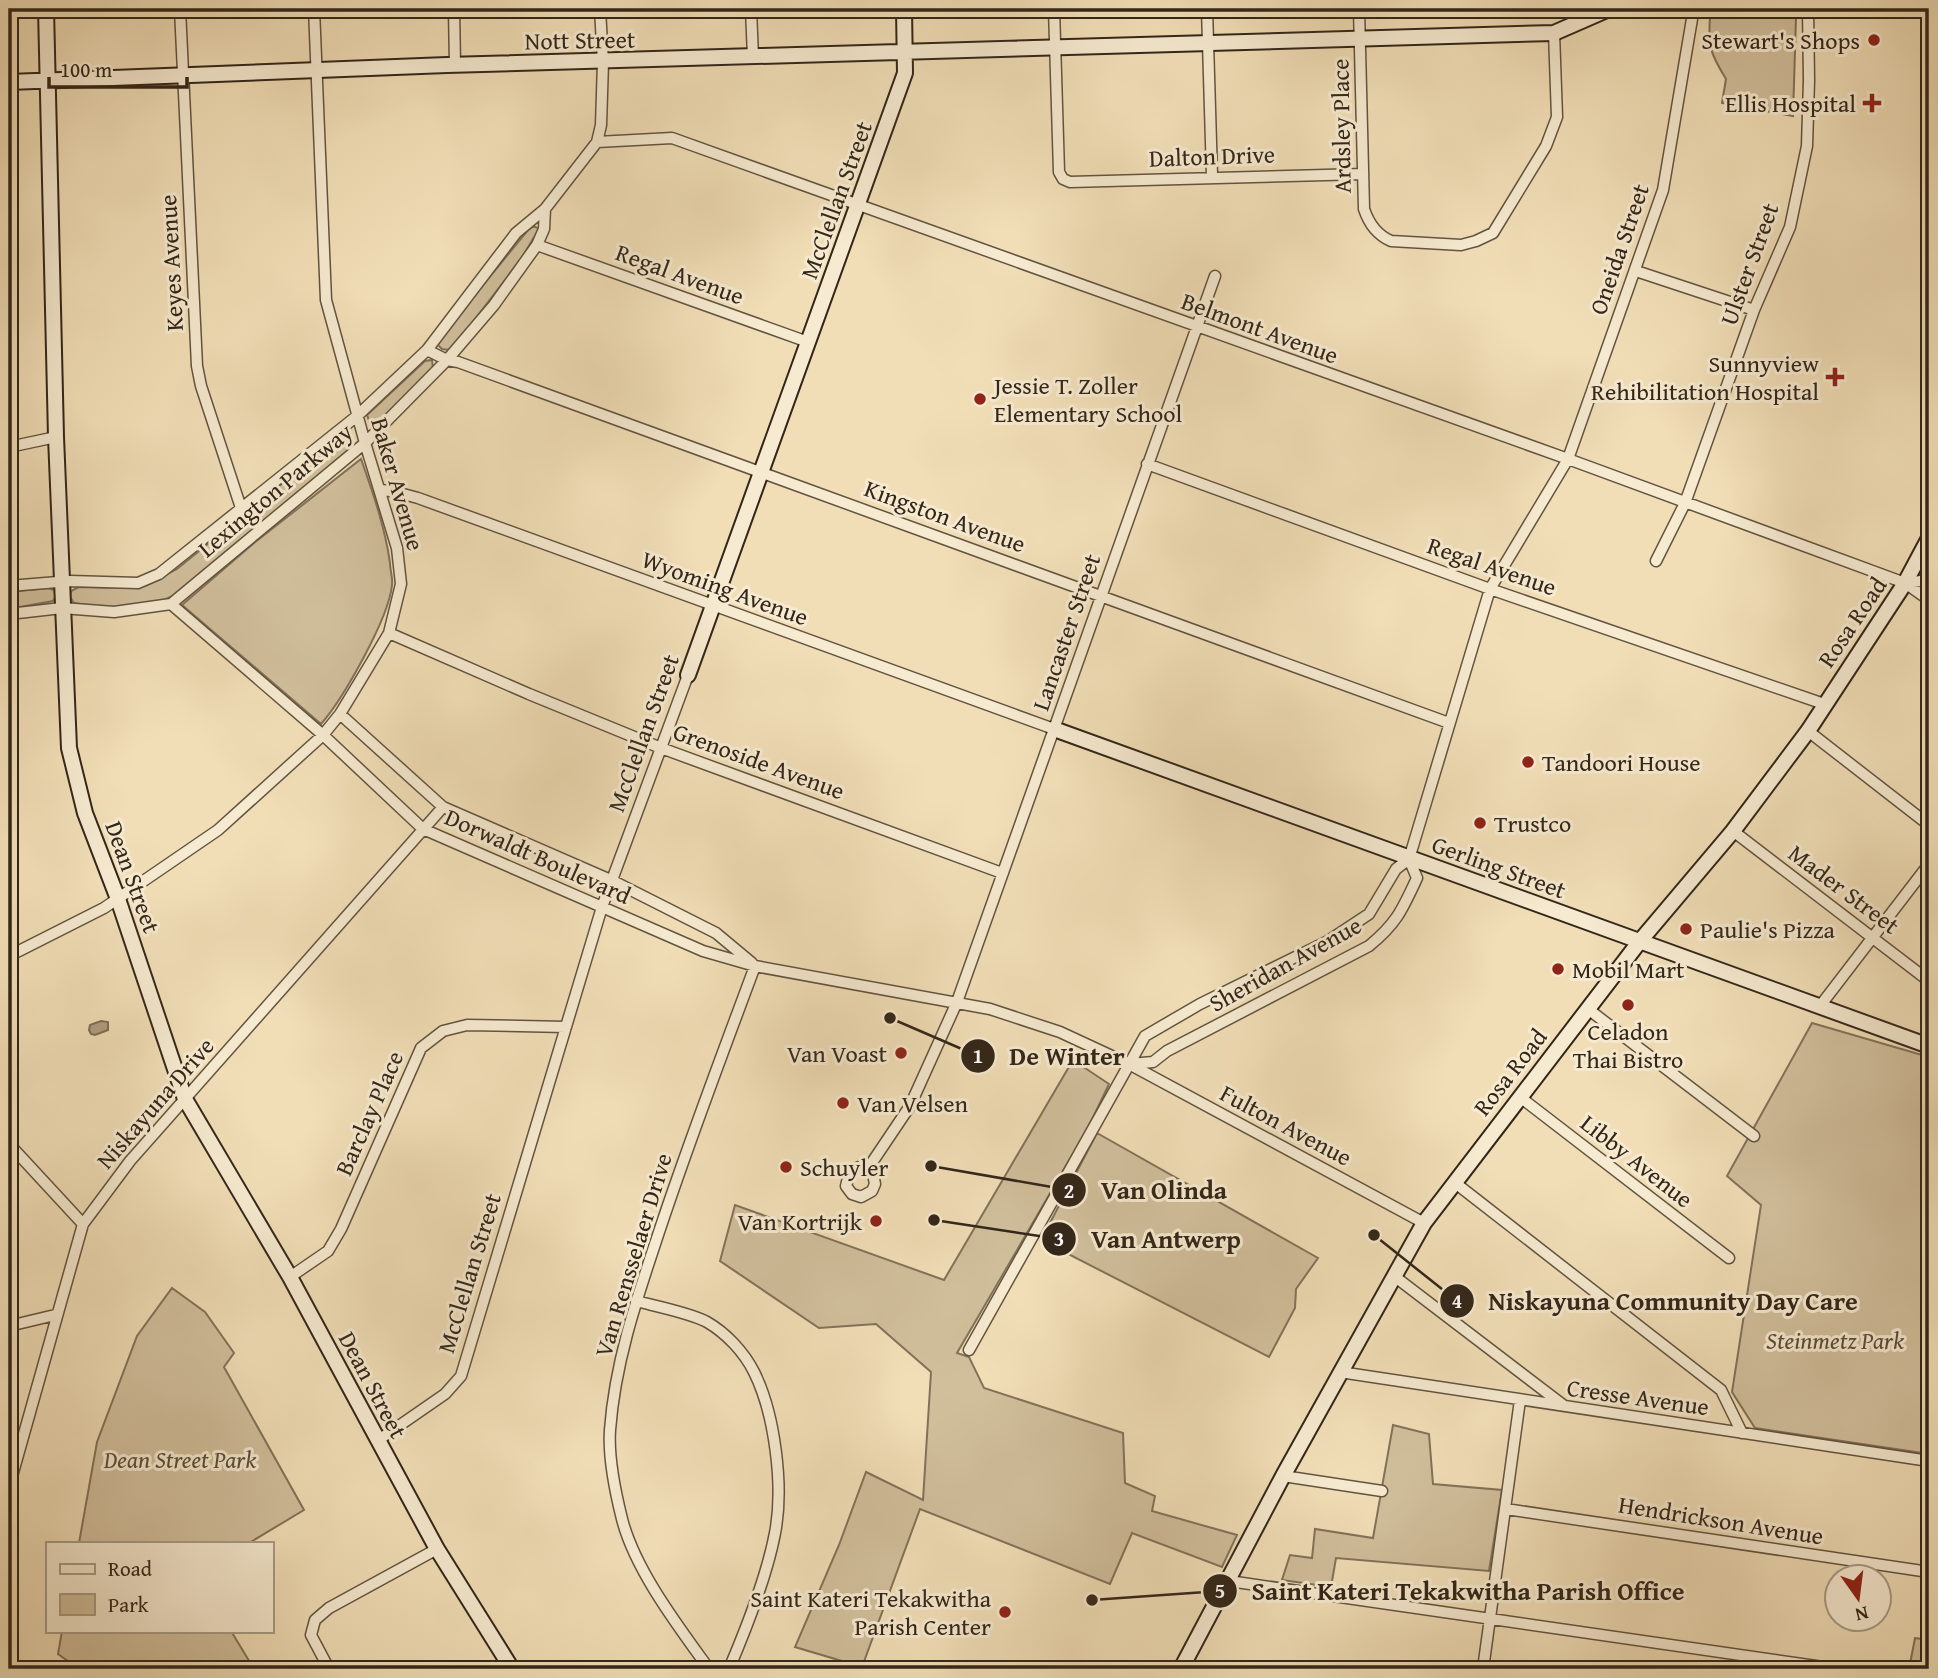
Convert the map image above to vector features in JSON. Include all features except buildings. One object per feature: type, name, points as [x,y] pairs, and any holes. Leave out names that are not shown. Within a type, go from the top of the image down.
[{"type":"street","name":"Dean Street","points":[[46,9],[62,608],[69,748],[85,813],[118,899],[185,1099],[290,1277],[437,1549],[512,1669]]},
{"type":"street","name":"Keyes Avenue","points":[[180,9],[197,366],[241,508]]},
{"type":"street","name":"Baker Avenue","points":[[9,956],[104,908],[218,830],[323,734],[340,714],[389,632],[401,584],[397,548],[357,416],[327,300],[314,9]]},
{"type":"street","points":[[454,9],[455,65]]},
{"type":"street","points":[[597,142],[601,125],[603,62],[600,9]]},
{"type":"street","points":[[751,9],[753,57]]},
{"type":"street","name":"McClellan Street","points":[[377,1441],[444,1394],[461,1376],[602,907],[714,607],[905,74],[904,9]]},
{"type":"street","points":[[1055,9],[1055,48]]},
{"type":"street","points":[[1207,9],[1212,176]]},
{"type":"street","name":"Ardsley Place","points":[[1359,9],[1364,209],[1368,220],[1382,237],[1391,241],[1461,245],[1493,233],[1546,146],[1558,117],[1554,33]]},
{"type":"street","name":"Oneida Street","points":[[1449,723],[1490,589],[1568,459],[1636,271],[1663,190],[1693,13],[1690,9]]},
{"type":"street","name":"Ulster Street","points":[[1656,561],[1685,503],[1754,310],[1790,227],[1807,146],[1808,9]]},
{"type":"street","name":"Nott Street","points":[[9,82],[455,65],[1554,33],[1600,10]]},
{"type":"street","name":"Dalton Drive","points":[[1055,48],[1059,172],[1063,179],[1070,182],[1212,176],[1362,174]]},
{"type":"street","name":"Belmont Avenue","points":[[597,142],[672,138],[1568,459],[1905,583]]},
{"type":"street","name":"Lexington Parkway","points":[[9,586],[61,581],[138,583],[177,562],[357,416],[427,350],[516,233],[545,209],[597,142]]},
{"type":"street","name":"Lexington Parkway","points":[[171,604],[365,443],[447,360],[495,304],[537,245],[544,229],[545,209]]},
{"type":"street","name":"Regal Avenue","points":[[537,245],[808,342]]},
{"type":"street","points":[[1636,271],[1754,310]]},
{"type":"street","name":"Lancaster Street","points":[[872,1164],[912,1103],[957,1002],[1215,276]]},
{"type":"street","name":"Kingston Avenue","points":[[427,350],[447,360],[1449,723]]},
{"type":"street","points":[[9,447],[56,437]]},
{"type":"street","name":"Regal Avenue","points":[[1147,464],[1490,589],[1824,704]]},
{"type":"street","name":"Wyoming Avenue","points":[[380,490],[418,498],[1054,729]]},
{"type":"street","name":"Rosa Road","points":[[1181,1669],[1283,1476],[1424,1223],[1640,941],[1732,831],[1808,731],[1905,583],[1929,538]]},
{"type":"street","points":[[1905,583],[1929,580]]},
{"type":"street","points":[[1905,583],[1929,600]]},
{"type":"street","points":[[9,614],[62,608],[114,612],[171,604]]},
{"type":"street","name":"Dorwaldt Boulevard","points":[[171,604],[323,734],[423,829],[704,951],[755,966],[990,1009],[1060,1032],[1129,1064]]},
{"type":"street","name":"Grenoside Avenue","points":[[389,632],[529,694],[661,748],[1002,873]]},
{"type":"street","name":"Dorwaldt Boulevard","points":[[340,714],[443,807],[613,881],[716,933],[755,966]]},
{"type":"street","name":"Sheridan Avenue","points":[[969,1350],[1145,1036],[1200,1004],[1328,941],[1369,914],[1396,869],[1409,859],[1449,723]]},
{"type":"street","name":"Gerling Street","points":[[1054,729],[1929,1046]]},
{"type":"street","points":[[1808,731],[1929,825]]},
{"type":"street","name":"Niskayuna Drive","points":[[9,1487],[55,1315],[83,1224],[130,1161],[443,807]]},
{"type":"street","name":"Mader Street","points":[[1732,831],[1929,981]]},
{"type":"street","name":"Sheridan Avenue","points":[[1129,1064],[1153,1062],[1167,1052],[1369,946],[1390,928],[1405,905],[1417,878],[1409,859]]},
{"type":"street","points":[[1820,1006],[1929,864]]},
{"type":"street","name":"Van Rensselaer Drive","points":[[709,1669],[666,1609],[636,1555],[622,1521],[614,1480],[610,1433],[615,1385],[636,1301],[677,1178],[755,966]]},
{"type":"street","points":[[1588,1009],[1754,1136]]},
{"type":"street","name":"Barclay Place","points":[[290,1277],[328,1251],[341,1229],[421,1048],[443,1031],[467,1025],[566,1027]]},
{"type":"street","name":"Fulton Avenue","points":[[1129,1064],[1424,1223]]},
{"type":"street","name":"Libby Avenue","points":[[1520,1097],[1729,1258]]},
{"type":"street","points":[[9,1144],[83,1224]]},
{"type":"street","points":[[1454,1182],[1721,1390],[1742,1433]]},
{"type":"street","points":[[1394,1276],[1566,1408]]},
{"type":"street","points":[[636,1301],[705,1321],[731,1340],[753,1371],[766,1402],[779,1495],[775,1533],[765,1570],[729,1669]]},
{"type":"street","points":[[9,1326],[55,1315]]},
{"type":"street","name":"Cresse Avenue","points":[[1340,1372],[1929,1461]]},
{"type":"street","points":[[1483,1669],[1520,1399]]},
{"type":"street","points":[[1283,1476],[1382,1492]]},
{"type":"street","name":"Hendrickson Avenue","points":[[1506,1509],[1929,1572]]},
{"type":"street","points":[[329,1669],[311,1634],[315,1620],[329,1608],[437,1549]]},
{"type":"street","points":[[1229,1581],[1837,1669]]},
{"type":"green space","points":[[1710,16],[1796,18],[1793,116],[1722,103],[1726,79],[1711,49]]},
{"type":"green space","points":[[534,226],[539,229],[521,259],[456,344],[449,350],[442,349],[438,345],[439,339]]},
{"type":"green space","points":[[432,360],[433,369],[376,426],[371,426],[367,415],[425,361]]},
{"type":"green space","points":[[345,436],[350,437],[353,442],[352,449],[173,596],[150,604],[124,607],[74,603],[70,597],[71,591],[79,587],[129,588],[147,585],[177,569],[322,451]]},
{"type":"green space","points":[[361,459],[385,536],[392,585],[383,617],[364,658],[321,724],[182,605],[254,543]]},
{"type":"green space","points":[[48,588],[54,590],[56,596],[53,601],[9,609],[9,592]]},
{"type":"green space","name":"Steinmetz Park","points":[[1812,1023],[1929,1057],[1929,1454],[1755,1428],[1732,1392],[1761,1205],[1727,1176]]},
{"type":"green space","points":[[1073,1060],[1109,1084],[1087,1130],[957,1353],[969,1357],[984,1388],[1123,1433],[1125,1483],[1155,1496],[1152,1511],[1237,1535],[1222,1567],[1132,1533],[1110,1584],[920,1509],[862,1667],[795,1647],[839,1545],[866,1472],[923,1500],[931,1372],[876,1324],[819,1328],[720,1261],[735,1205],[944,1280]]},
{"type":"green space","points":[[1097,1133],[1318,1258],[1296,1289],[1295,1308],[1269,1357],[1041,1240]]},
{"type":"green space","name":"Dean Street Park","points":[[172,1288],[205,1312],[234,1353],[224,1367],[304,1510],[251,1542],[79,1542],[97,1442],[137,1336]]},
{"type":"green space","points":[[1393,1425],[1429,1434],[1433,1484],[1502,1490],[1489,1571],[1336,1558],[1331,1587],[1282,1580],[1290,1555],[1312,1558],[1315,1529],[1373,1538]]},
{"type":"green space","points":[[62,1632],[232,1632],[254,1669],[79,1669],[58,1654]]},
{"type":"green space","points":[[1915,1638],[1929,1640],[1929,1669],[1909,1669]]},
{"type":"shaded area","points":[[101,1021],[108,1022],[108,1030],[91,1034],[90,1025]]},
{"type":"place","name":"Stewart's Shops","points":[[1874,40]]},
{"type":"place","name":"Ellis Hospital","points":[[1872,103]]},
{"type":"place","name":"Sunnyview Rehibilitation Hospital","points":[[1835,377]]},
{"type":"place","name":"Jessie T. Zoller Elementary School","points":[[980,399]]},
{"type":"place","name":"Tandoori House","points":[[1528,762]]},
{"type":"place","name":"Trustco","points":[[1480,823]]},
{"type":"place","name":"Paulie's Pizza","points":[[1686,929]]},
{"type":"place","name":"Mobil Mart","points":[[1558,969]]},
{"type":"place","name":"Celadon Thai Bistro","points":[[1628,1005]]},
{"type":"place","name":"De Winter","points":[[890,1018]]},
{"type":"place","name":"Van Voast","points":[[901,1053]]},
{"type":"place","name":"Van Velsen","points":[[843,1103]]},
{"type":"place","name":"Van Olinda","points":[[931,1166]]},
{"type":"place","name":"Schuyler","points":[[786,1167]]},
{"type":"place","name":"Van Antwerp","points":[[934,1220]]},
{"type":"place","name":"Van Kortrijk","points":[[876,1221]]},
{"type":"place","name":"Niskayuna Community Day Care","points":[[1374,1235]]},
{"type":"place","name":"Saint Kateri Tekakwitha Parish Office","points":[[1092,1600]]},
{"type":"place","name":"Saint Kateri Tekakwitha Parish Center","points":[[1005,1612]]}]
